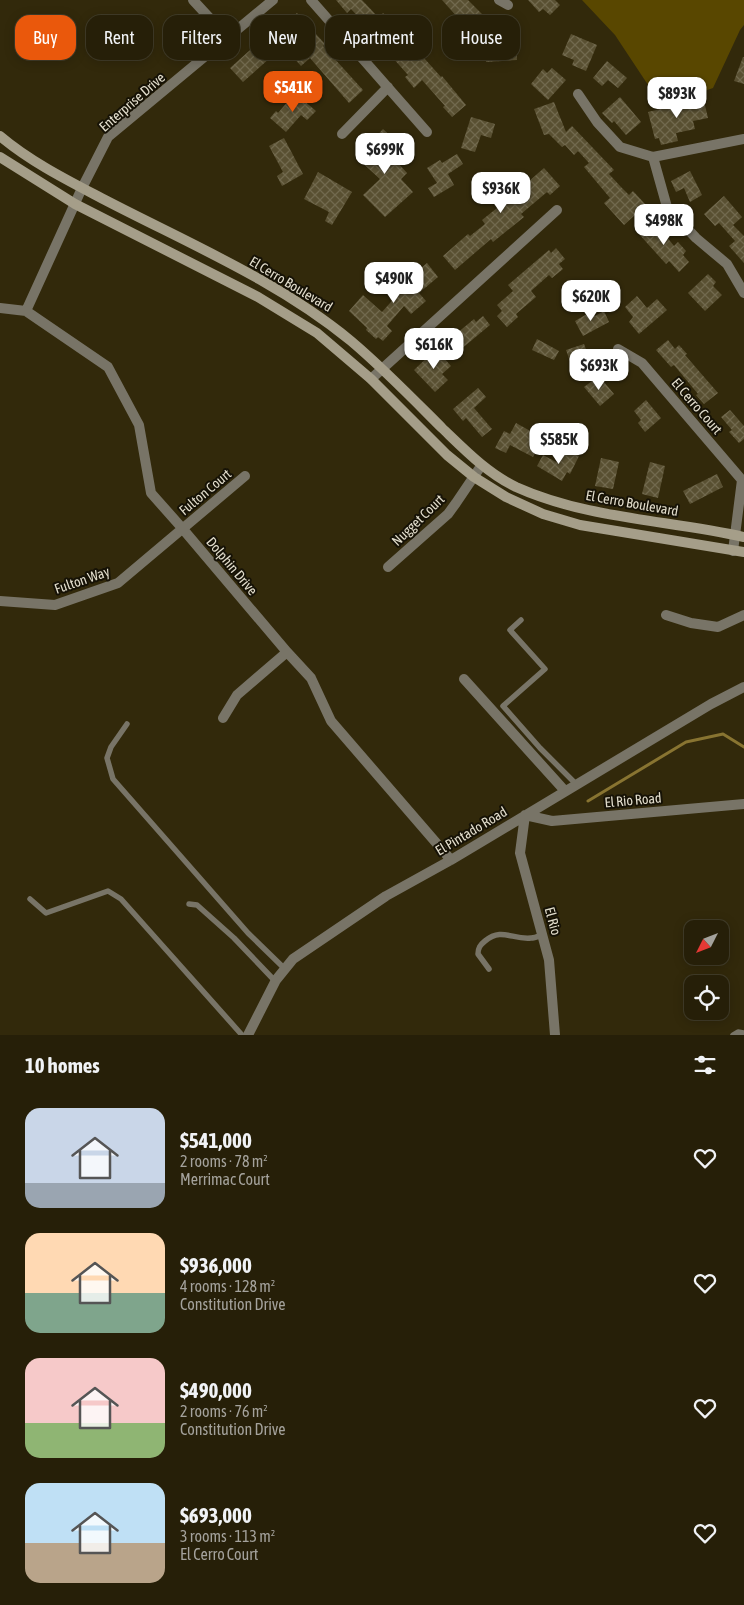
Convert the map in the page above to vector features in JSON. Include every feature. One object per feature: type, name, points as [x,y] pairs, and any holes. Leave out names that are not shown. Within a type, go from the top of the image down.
[{"type":"street","points":[[194,0],[207,15]]},
{"type":"street","name":"Enterprise Drive","points":[[240,28],[273,0]]},
{"type":"street","points":[[311,0],[428,132]]},
{"type":"street","name":"Enterprise Drive","points":[[26,311],[82,188],[108,138],[202,60]]},
{"type":"street","points":[[342,134],[388,87]]},
{"type":"street","points":[[578,94],[597,122],[620,147],[653,157],[744,139]]},
{"type":"street","name":"El Cerro Boulevard","points":[[0,136],[29,158],[82,188],[265,282],[323,319],[382,368],[481,466],[513,485],[561,504],[740,536]]},
{"type":"street","name":"El Cerro Boulevard","points":[[0,157],[75,204],[258,297],[317,333],[371,379],[447,455],[474,477],[506,497],[543,514],[580,524],[744,552]]},
{"type":"street","points":[[653,157],[667,207],[696,238],[727,264],[744,293]]},
{"type":"street","points":[[371,379],[557,210]]},
{"type":"street","name":"Dolphin Drive","points":[[0,308],[26,311],[108,368],[139,425],[151,493],[286,652],[311,678],[331,721],[451,860]]},
{"type":"street","name":"El Cerro Court","points":[[618,349],[642,363],[742,480],[740,536],[733,551]]},
{"type":"street","name":"Nugget Court","points":[[388,567],[448,514],[481,466]]},
{"type":"street","name":"Fulton Court","points":[[182,528],[245,476]]},
{"type":"street","name":"Fulton Way","points":[[0,601],[55,605],[118,583],[182,528]]},
{"type":"street","points":[[666,615],[691,623],[718,627],[744,615]]},
{"type":"street","points":[[223,718],[237,695],[286,652]]},
{"type":"street","points":[[464,678],[565,791]]},
{"type":"street","name":"El Pintado Road","points":[[248,1035],[275,981],[293,959],[386,896],[451,860],[711,704],[744,687]]},
{"type":"street","name":"El Rio Road","points":[[525,815],[552,821],[744,804]]},
{"type":"street","name":"El Rio","points":[[525,815],[520,853],[549,960],[555,1035]]},
{"type":"lane","points":[[521,620],[510,630],[545,668],[503,706],[540,748],[576,784]]},
{"type":"lane","points":[[127,724],[111,747],[107,758],[114,779],[248,933],[285,969]]},
{"type":"lane","points":[[30,899],[46,913],[108,891],[121,899],[242,1035]]},
{"type":"lane","points":[[189,904],[197,905],[234,938],[275,981]]},
{"type":"lane","points":[[489,969],[478,954],[481,944],[488,939],[496,934],[524,938],[542,935]]},
{"type":"lane","points":[[733,1035],[738,1032],[744,1033]]},
{"type":"shaded area","points":[[582,0],[744,0],[744,25],[713,88],[685,98],[654,94],[615,35]]},
{"type":"building","points":[[336,0],[362,0],[376,15],[357,15],[351,9],[347,13]]},
{"type":"building","points":[[442,0],[468,0],[482,14],[481,15],[456,15]]},
{"type":"building","points":[[528,0],[555,0],[560,5],[550,15],[543,9],[539,12]]},
{"type":"building","points":[[315,33],[325,44],[323,46],[325,48],[325,60],[336,60],[363,90],[349,103],[312,60],[315,60]]},
{"type":"building","points":[[571,34],[597,45],[586,71],[572,65],[574,60],[562,55]]},
{"type":"building","points":[[250,50],[250,60],[268,60],[243,82],[230,68]]},
{"type":"building","points":[[744,57],[744,84],[734,81]]},
{"type":"building","points":[[296,60],[308,60],[301,66]]},
{"type":"building","points":[[395,60],[426,60],[466,105],[452,117],[422,80],[414,88],[405,77],[408,75]]},
{"type":"building","points":[[486,60],[517,60],[486,62]]},
{"type":"building","points":[[607,61],[627,78],[618,88],[608,80],[602,86],[593,78]]},
{"type":"building","points":[[552,68],[566,80],[548,100],[531,84],[543,69],[547,73]]},
{"type":"building","points":[[295,93],[316,111],[307,120],[301,115],[286,132],[270,118],[276,111],[278,113]]},
{"type":"building","points":[[620,97],[641,122],[626,135],[614,121],[612,123],[602,113]]},
{"type":"building","points":[[703,97],[708,118],[693,121],[695,129],[676,133],[678,141],[661,145],[659,138],[655,139],[648,112],[677,105],[677,102]]},
{"type":"building","points":[[554,102],[566,132],[572,126],[614,170],[609,174],[621,187],[629,195],[633,191],[646,205],[624,225],[604,203],[610,198],[584,167],[589,163],[578,151],[574,155],[565,145],[562,147],[549,134],[544,135],[534,109]]},
{"type":"building","points":[[471,117],[495,124],[491,138],[481,135],[475,152],[461,148]]},
{"type":"building","points":[[383,129],[398,143],[389,153],[407,173],[401,179],[413,192],[385,217],[363,195],[380,179],[357,158]]},
{"type":"building","points":[[284,138],[303,174],[282,186],[277,176],[283,172],[269,146]]},
{"type":"building","points":[[457,154],[463,164],[448,174],[454,185],[434,197],[428,188],[437,183],[427,168],[440,160],[442,163]]},
{"type":"building","points":[[544,168],[560,186],[550,195],[547,192],[521,214],[524,217],[493,242],[491,239],[455,270],[443,256],[468,234],[470,236],[485,224],[482,220],[497,208],[480,187],[493,176],[511,197]]},
{"type":"building","points":[[690,171],[702,195],[690,202],[684,188],[676,192],[671,181]]},
{"type":"building","points":[[318,172],[352,192],[332,225],[325,221],[329,212],[304,199]]},
{"type":"building","points":[[724,196],[742,217],[733,225],[744,236],[744,263],[729,246],[735,241],[719,223],[715,226],[704,214]]},
{"type":"building","points":[[653,220],[674,246],[678,242],[686,251],[683,255],[689,262],[679,272],[669,261],[666,264],[638,233]]},
{"type":"building","points":[[556,248],[565,259],[559,264],[563,269],[552,278],[549,275],[531,291],[536,297],[516,314],[518,317],[507,327],[497,316],[502,311],[497,305],[513,291],[508,285],[549,250],[551,253]]},
{"type":"building","points":[[427,263],[438,277],[419,293],[426,301],[411,314],[404,306],[387,326],[392,331],[383,341],[378,337],[376,339],[349,311],[363,295],[382,312],[398,294],[395,291]]},
{"type":"building","points":[[708,274],[716,282],[713,286],[722,295],[705,311],[688,293]]},
{"type":"building","points":[[637,296],[647,308],[657,299],[667,310],[639,334],[629,322],[633,317],[625,307]]},
{"type":"building","points":[[592,311],[595,316],[604,311],[609,322],[583,336],[575,321]]},
{"type":"building","points":[[483,316],[490,325],[460,350],[450,339],[474,319],[476,322]]},
{"type":"building","points":[[537,339],[559,351],[554,360],[532,350]]},
{"type":"building","points":[[668,340],[675,349],[679,345],[687,354],[685,355],[718,393],[704,404],[674,365],[671,367],[656,350]]},
{"type":"building","points":[[584,344],[591,363],[573,370],[566,350]]},
{"type":"building","points":[[436,349],[451,366],[442,374],[448,380],[435,392],[414,370]]},
{"type":"building","points":[[596,378],[601,384],[604,382],[614,394],[600,406],[584,387]]},
{"type":"building","points":[[478,388],[486,397],[474,408],[492,429],[482,437],[466,418],[463,421],[453,409]]},
{"type":"building","points":[[646,400],[661,418],[645,432],[638,423],[641,420],[634,411]]},
{"type":"building","points":[[730,410],[744,426],[744,439],[739,443],[729,432],[732,430],[721,417]]},
{"type":"building","points":[[516,423],[543,438],[533,457],[510,445],[506,453],[495,448],[504,431],[510,434]]},
{"type":"building","points":[[565,449],[579,456],[570,474],[567,472],[562,481],[537,466],[543,455],[558,463]]},
{"type":"building","points":[[601,458],[619,462],[613,489],[595,486]]},
{"type":"building","points":[[650,462],[665,466],[658,498],[642,494]]},
{"type":"building","points":[[717,474],[723,487],[690,504],[683,491]]},
{"type":"waterway","points":[[588,801],[686,742],[723,734],[744,747]]}]
